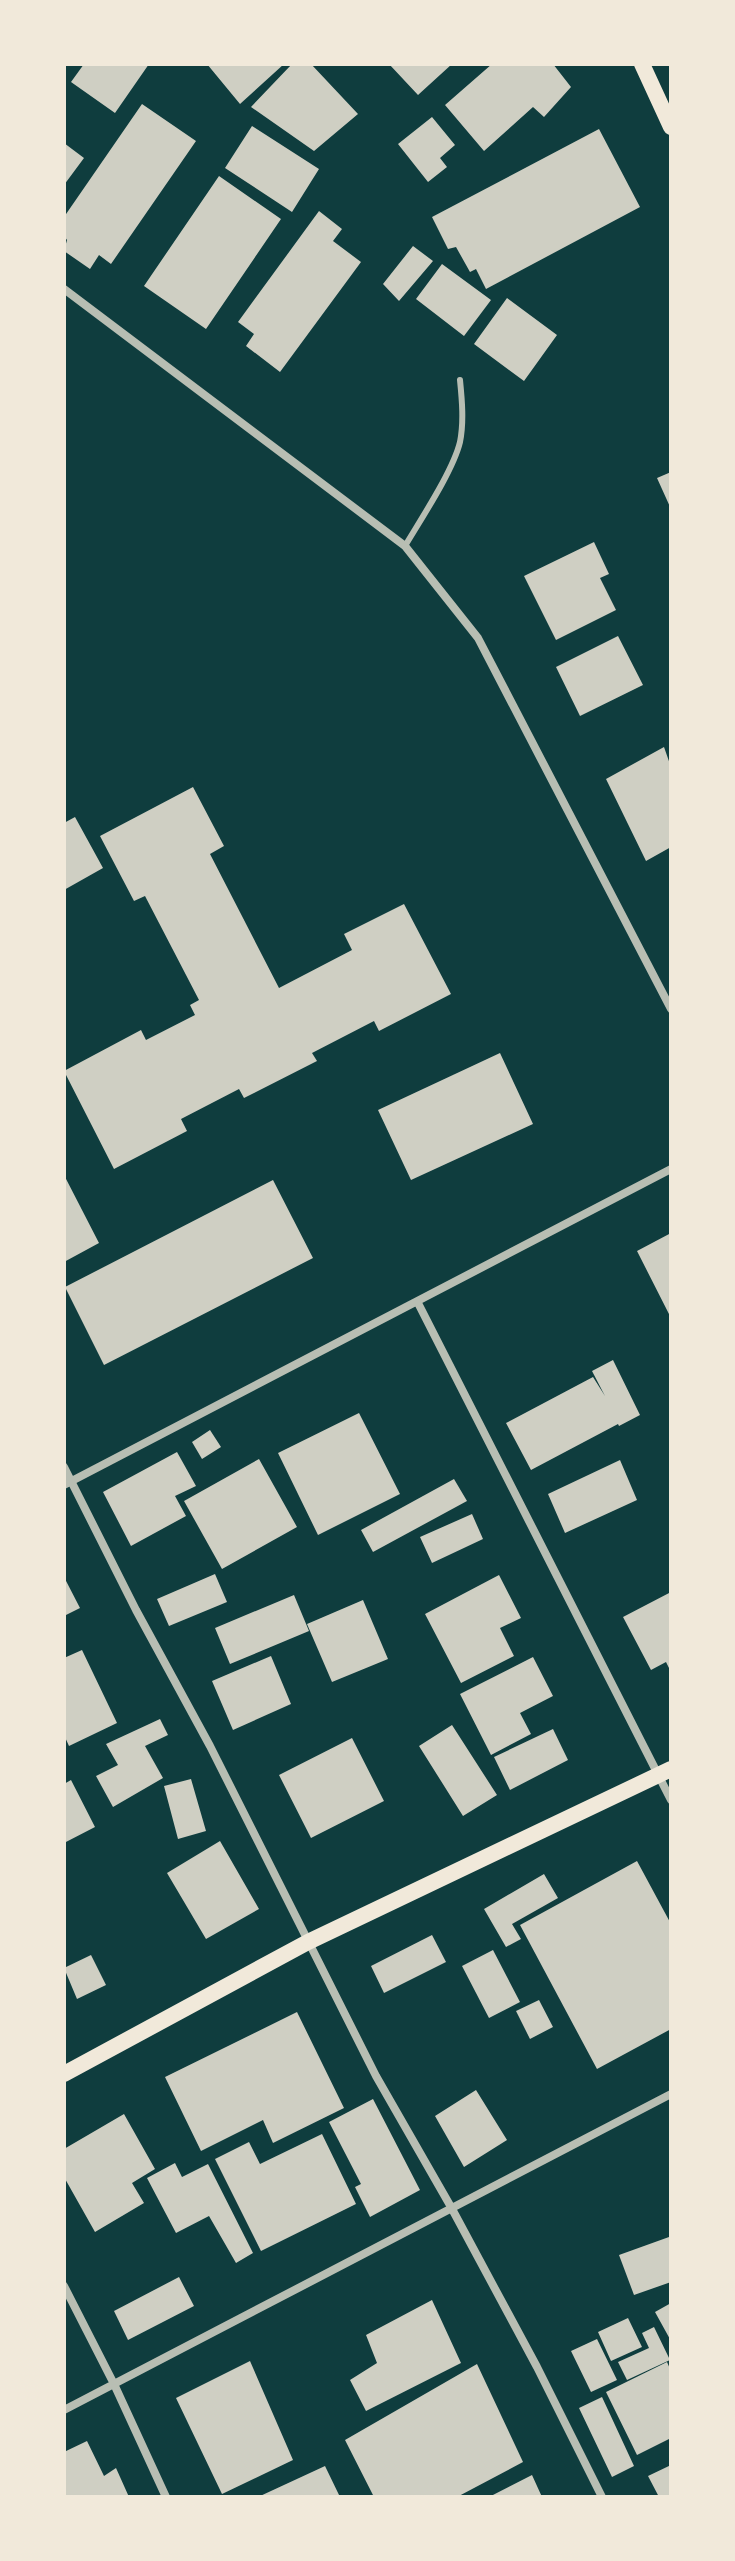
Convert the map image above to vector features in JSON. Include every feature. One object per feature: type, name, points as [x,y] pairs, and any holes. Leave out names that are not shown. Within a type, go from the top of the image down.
[{"type":"main road","points":[[642,64],[671,127]]},
{"type":"main road","points":[[64,2074],[308,1942],[665,1772]]},
{"type":"street","points":[[64,289],[405,546],[478,638],[671,1009]]},
{"type":"street","points":[[68,1483],[671,1169]]},
{"type":"street","points":[[418,1303],[665,1772],[671,1800]]},
{"type":"street","points":[[64,1467],[68,1483],[210,1746],[376,2076],[537,2367],[602,2497]]},
{"type":"street","points":[[64,2410],[671,2094]]},
{"type":"street","points":[[64,2286],[166,2497]]},
{"type":"lane","points":[[405,546],[437,492],[460,443],[463,405],[460,380]]},
{"type":"building","points":[[84,64],[149,64],[115,113],[71,82]]},
{"type":"building","points":[[207,64],[284,64],[240,104]]},
{"type":"building","points":[[292,64],[311,64],[358,114],[314,151],[251,107]]},
{"type":"building","points":[[389,64],[452,64],[418,95]]},
{"type":"building","points":[[492,64],[553,64],[571,87],[544,117],[533,107],[484,151],[445,105]]},
{"type":"building","points":[[142,104],[196,141],[111,264],[99,255],[90,269],[64,251],[67,240],[64,236],[64,217]]},
{"type":"building","points":[[432,117],[455,145],[440,158],[447,167],[428,182],[398,144]]},
{"type":"building","points":[[252,126],[319,169],[292,212],[225,168]]},
{"type":"building","points":[[599,129],[640,207],[486,289],[476,269],[470,272],[456,247],[448,249],[432,217]]},
{"type":"building","points":[[64,143],[84,158],[64,185]]},
{"type":"building","points":[[219,176],[281,219],[206,329],[144,286]]},
{"type":"building","points":[[319,211],[342,229],[333,241],[361,262],[280,372],[246,346],[254,334],[238,322]]},
{"type":"building","points":[[413,246],[433,261],[399,301],[383,284]]},
{"type":"building","points":[[442,264],[491,300],[464,336],[416,299]]},
{"type":"building","points":[[507,298],[557,335],[524,381],[474,344]]},
{"type":"building","points":[[671,472],[671,509],[657,478]]},
{"type":"building","points":[[594,542],[609,574],[600,578],[616,610],[556,640],[524,576]]},
{"type":"building","points":[[618,636],[643,685],[580,716],[556,667]]},
{"type":"building","points":[[664,747],[671,767],[671,847],[646,861],[606,779]]},
{"type":"building","points":[[193,787],[224,846],[210,854],[279,988],[352,950],[344,934],[404,904],[451,994],[379,1031],[374,1021],[312,1053],[317,1061],[244,1098],[239,1089],[181,1119],[187,1131],[114,1169],[64,1071],[141,1030],[146,1040],[195,1015],[190,1005],[199,1000],[145,896],[134,901],[100,836]]},
{"type":"building","points":[[75,817],[103,868],[64,890],[64,823]]},
{"type":"building","points":[[500,1053],[533,1124],[411,1180],[378,1110]]},
{"type":"building","points":[[64,1175],[99,1243],[64,1262]]},
{"type":"building","points":[[273,1180],[313,1258],[104,1365],[65,1287]]},
{"type":"building","points":[[671,1233],[671,1318],[637,1251]]},
{"type":"building","points":[[613,1360],[640,1415],[531,1470],[506,1423],[593,1377],[605,1396],[592,1371]]},
{"type":"building","points":[[359,1413],[400,1494],[318,1535],[278,1453]]},
{"type":"building","points":[[210,1430],[221,1447],[202,1459],[192,1442]]},
{"type":"building","points":[[177,1452],[196,1486],[175,1496],[186,1516],[131,1546],[103,1492]]},
{"type":"building","points":[[259,1459],[297,1527],[222,1569],[184,1501]]},
{"type":"building","points":[[620,1460],[637,1500],[565,1533],[548,1494]]},
{"type":"building","points":[[454,1479],[467,1501],[373,1552],[361,1530]]},
{"type":"building","points":[[472,1514],[483,1539],[432,1563],[420,1537]]},
{"type":"building","points":[[215,1574],[227,1602],[169,1626],[157,1599]]},
{"type":"building","points":[[499,1575],[521,1618],[500,1628],[514,1656],[461,1683],[425,1614]]},
{"type":"building","points":[[64,1577],[80,1608],[64,1616]]},
{"type":"building","points":[[671,1592],[671,1672],[666,1662],[651,1670],[623,1617]]},
{"type":"building","points":[[294,1595],[309,1631],[230,1664],[215,1628]]},
{"type":"building","points":[[363,1600],[388,1659],[332,1682],[307,1624]]},
{"type":"building","points":[[82,1650],[117,1723],[69,1746],[64,1735],[64,1658]]},
{"type":"building","points":[[271,1656],[291,1704],[233,1730],[212,1681]]},
{"type":"building","points":[[533,1657],[553,1696],[520,1713],[531,1734],[491,1755],[460,1694]]},
{"type":"building","points":[[160,1719],[168,1735],[145,1746],[163,1778],[113,1807],[96,1776],[118,1765],[106,1744]]},
{"type":"building","points":[[452,1725],[497,1795],[463,1816],[419,1746]]},
{"type":"building","points":[[553,1729],[568,1760],[510,1790],[494,1757]]},
{"type":"building","points":[[352,1738],[384,1801],[311,1838],[279,1775]]},
{"type":"building","points":[[191,1779],[206,1831],[178,1839],[164,1786]]},
{"type":"building","points":[[71,1780],[95,1827],[64,1843],[64,1784]]},
{"type":"building","points":[[220,1841],[259,1909],[206,1939],[167,1873]]},
{"type":"building","points":[[637,1861],[671,1924],[671,2029],[597,2069],[520,1925]]},
{"type":"building","points":[[544,1874],[558,1898],[512,1924],[521,1939],[506,1947],[484,1909]]},
{"type":"building","points":[[432,1935],[446,1962],[384,1993],[371,1966]]},
{"type":"building","points":[[493,1950],[520,2002],[489,2018],[462,1966]]},
{"type":"building","points":[[91,1955],[106,1985],[77,1999],[64,1968]]},
{"type":"building","points":[[539,2000],[553,2027],[530,2039],[516,2011]]},
{"type":"building","points":[[297,2012],[344,2108],[273,2143],[263,2120],[201,2151],[165,2077]]},
{"type":"building","points":[[476,2090],[507,2140],[464,2167],[435,2116]]},
{"type":"building","points":[[373,2099],[420,2190],[370,2217],[355,2187],[361,2184],[329,2122]]},
{"type":"building","points":[[124,2114],[155,2169],[132,2183],[144,2203],[95,2232],[64,2177],[64,2149]]},
{"type":"building","points":[[322,2134],[356,2204],[261,2251],[215,2159],[249,2142],[260,2164]]},
{"type":"building","points":[[175,2163],[182,2177],[208,2164],[253,2253],[236,2263],[209,2216],[176,2233],[147,2178]]},
{"type":"building","points":[[669,2237],[671,2282],[634,2295],[619,2255]]},
{"type":"building","points":[[179,2277],[194,2306],[128,2340],[114,2311]]},
{"type":"building","points":[[432,2300],[461,2363],[366,2411],[350,2380],[377,2363],[366,2335]]},
{"type":"building","points":[[671,2303],[671,2341],[655,2312]]},
{"type":"building","points":[[628,2318],[642,2347],[611,2361],[598,2332]]},
{"type":"building","points":[[654,2327],[670,2360],[627,2380],[618,2362],[649,2348],[642,2333]]},
{"type":"building","points":[[597,2339],[617,2380],[591,2392],[571,2351]]},
{"type":"building","points":[[250,2361],[293,2460],[222,2494],[176,2398]]},
{"type":"building","points":[[667,2362],[671,2371],[671,2438],[637,2455],[606,2392]]},
{"type":"building","points":[[477,2364],[523,2462],[457,2497],[374,2497],[345,2440]]},
{"type":"building","points":[[602,2397],[634,2466],[612,2477],[579,2408]]},
{"type":"building","points":[[87,2441],[104,2476],[116,2468],[129,2497],[64,2497],[64,2452]]},
{"type":"building","points":[[671,2465],[671,2497],[659,2497],[648,2476]]},
{"type":"building","points":[[325,2466],[340,2497],[258,2497]]},
{"type":"building","points":[[532,2475],[542,2497],[489,2497]]}]
